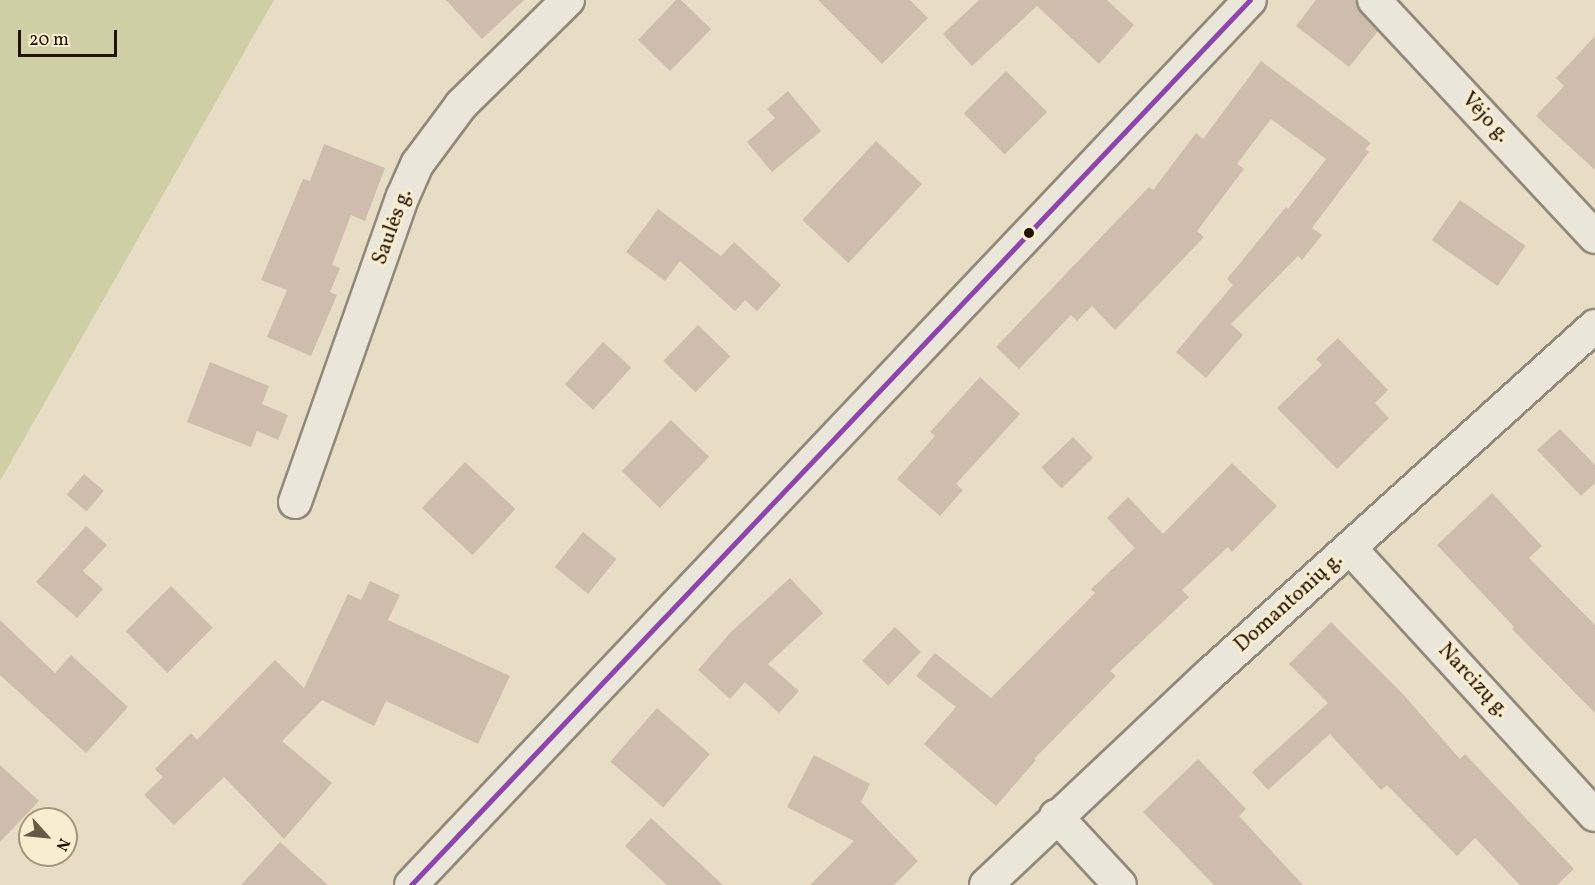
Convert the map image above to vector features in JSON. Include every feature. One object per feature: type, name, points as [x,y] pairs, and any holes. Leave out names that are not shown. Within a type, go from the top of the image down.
[{"type":"street","name":"Saulės g.","points":[[295,502],[403,196],[418,163],[461,105],[568,0]]},
{"type":"street","points":[[411,885],[1250,0]]},
{"type":"street","name":"Vėjo g.","points":[[1374,0],[1594,234]]},
{"type":"street","name":"Domantonių g.","points":[[986,885],[1056,816],[1595,326]]},
{"type":"street","name":"Narcizų g.","points":[[1350,548],[1595,815]]},
{"type":"street","points":[[1056,816],[1120,885]]},
{"type":"green space","points":[[0,0],[274,0],[0,481]]},
{"type":"building","points":[[446,0],[524,0],[482,39]]},
{"type":"building","points":[[676,0],[681,0],[711,29],[670,71],[638,40]]},
{"type":"building","points":[[818,0],[910,0],[928,18],[882,64]]},
{"type":"building","points":[[979,0],[1107,0],[1134,25],[1099,64],[1037,6],[972,66],[943,34]]},
{"type":"building","points":[[1316,0],[1357,0],[1360,12],[1378,31],[1349,67],[1296,26]]},
{"type":"building","points":[[1595,36],[1595,170],[1536,116],[1564,86],[1556,78]]},
{"type":"building","points":[[1261,61],[1371,143],[1365,149],[1369,152],[1312,228],[1322,235],[1302,260],[1298,256],[1231,324],[1243,335],[1206,378],[1176,352],[1233,285],[1227,279],[1286,207],[1288,209],[1326,159],[1271,119],[1237,164],[1244,169],[1197,231],[1204,237],[1115,330],[1092,306],[1077,321],[1071,315],[1019,369],[996,347],[1149,187],[1153,190],[1196,133],[1203,139]]},
{"type":"building","points":[[1006,71],[1047,112],[1005,154],[964,113]]},
{"type":"building","points":[[788,91],[821,131],[772,172],[747,142],[775,118],[767,109]]},
{"type":"building","points":[[876,141],[922,184],[848,263],[802,220]]},
{"type":"building","points":[[324,144],[385,168],[365,221],[351,215],[332,265],[340,268],[330,292],[337,295],[311,356],[267,337],[287,290],[261,280],[303,179],[310,181]]},
{"type":"building","points":[[1460,200],[1526,246],[1497,286],[1432,240]]},
{"type":"building","points":[[658,209],[721,256],[734,242],[781,285],[757,311],[745,300],[735,311],[680,261],[665,281],[626,252]]},
{"type":"building","points":[[698,325],[730,356],[696,392],[663,361]]},
{"type":"building","points":[[1338,338],[1388,390],[1375,403],[1389,418],[1337,469],[1277,408],[1322,365],[1316,359]]},
{"type":"building","points":[[603,342],[631,367],[593,410],[565,384]]},
{"type":"building","points":[[210,362],[269,386],[262,404],[288,415],[278,440],[257,431],[251,447],[187,422]]},
{"type":"building","points":[[980,377],[1020,414],[956,484],[963,490],[940,516],[897,479],[935,436],[930,432]]},
{"type":"building","points":[[671,420],[709,457],[660,508],[622,471]]},
{"type":"building","points":[[1560,429],[1595,465],[1595,483],[1581,496],[1537,450]]},
{"type":"building","points":[[1073,437],[1093,458],[1061,488],[1041,468]]},
{"type":"building","points":[[465,462],[515,509],[472,555],[422,508]]},
{"type":"building","points":[[1232,463],[1277,506],[1232,552],[1228,547],[1182,590],[1189,597],[1110,671],[1116,676],[1034,759],[1036,760],[996,806],[924,744],[956,707],[916,676],[935,653],[991,698],[1095,593],[1091,589],[1135,548],[1107,518],[1128,497],[1163,534]]},
{"type":"building","points":[[84,474],[104,491],[87,511],[67,495]]},
{"type":"building","points":[[1492,493],[1542,546],[1529,558],[1595,625],[1595,713],[1512,629],[1514,627],[1437,545]]},
{"type":"building","points":[[86,526],[107,545],[83,571],[103,589],[77,618],[36,582]]},
{"type":"building","points":[[583,532],[616,559],[588,594],[555,567]]},
{"type":"building","points":[[790,578],[823,613],[768,664],[799,691],[779,713],[745,682],[730,699],[698,670],[730,633]]},
{"type":"building","points":[[370,581],[400,595],[388,620],[510,676],[478,744],[386,701],[374,726],[322,700],[282,741],[332,783],[284,839],[224,777],[174,825],[144,795],[163,777],[155,769],[191,733],[197,740],[275,660],[304,688],[348,594],[361,600]]},
{"type":"building","points":[[171,586],[213,628],[167,673],[126,631]]},
{"type":"building","points":[[0,620],[55,673],[71,655],[128,707],[86,753],[0,675]]},
{"type":"building","points":[[1331,622],[1401,692],[1460,759],[1465,754],[1574,869],[1557,885],[1520,885],[1475,838],[1457,856],[1387,785],[1381,790],[1330,734],[1268,790],[1252,772],[1328,703],[1289,664]]},
{"type":"building","points":[[895,627],[921,652],[888,686],[862,661]]},
{"type":"building","points":[[657,708],[710,754],[663,808],[610,762]]},
{"type":"building","points":[[814,755],[870,784],[861,802],[918,861],[894,885],[810,885],[854,841],[787,807]]},
{"type":"building","points":[[1198,759],[1246,809],[1239,816],[1303,885],[1214,885],[1143,812]]},
{"type":"building","points":[[0,765],[39,801],[33,807],[18,807],[18,823],[0,842]]},
{"type":"building","points":[[651,818],[723,885],[667,885],[625,846]]},
{"type":"building","points":[[280,842],[328,885],[241,885]]},
{"type":"transit line","points":[[411,885],[1250,0]]}]
